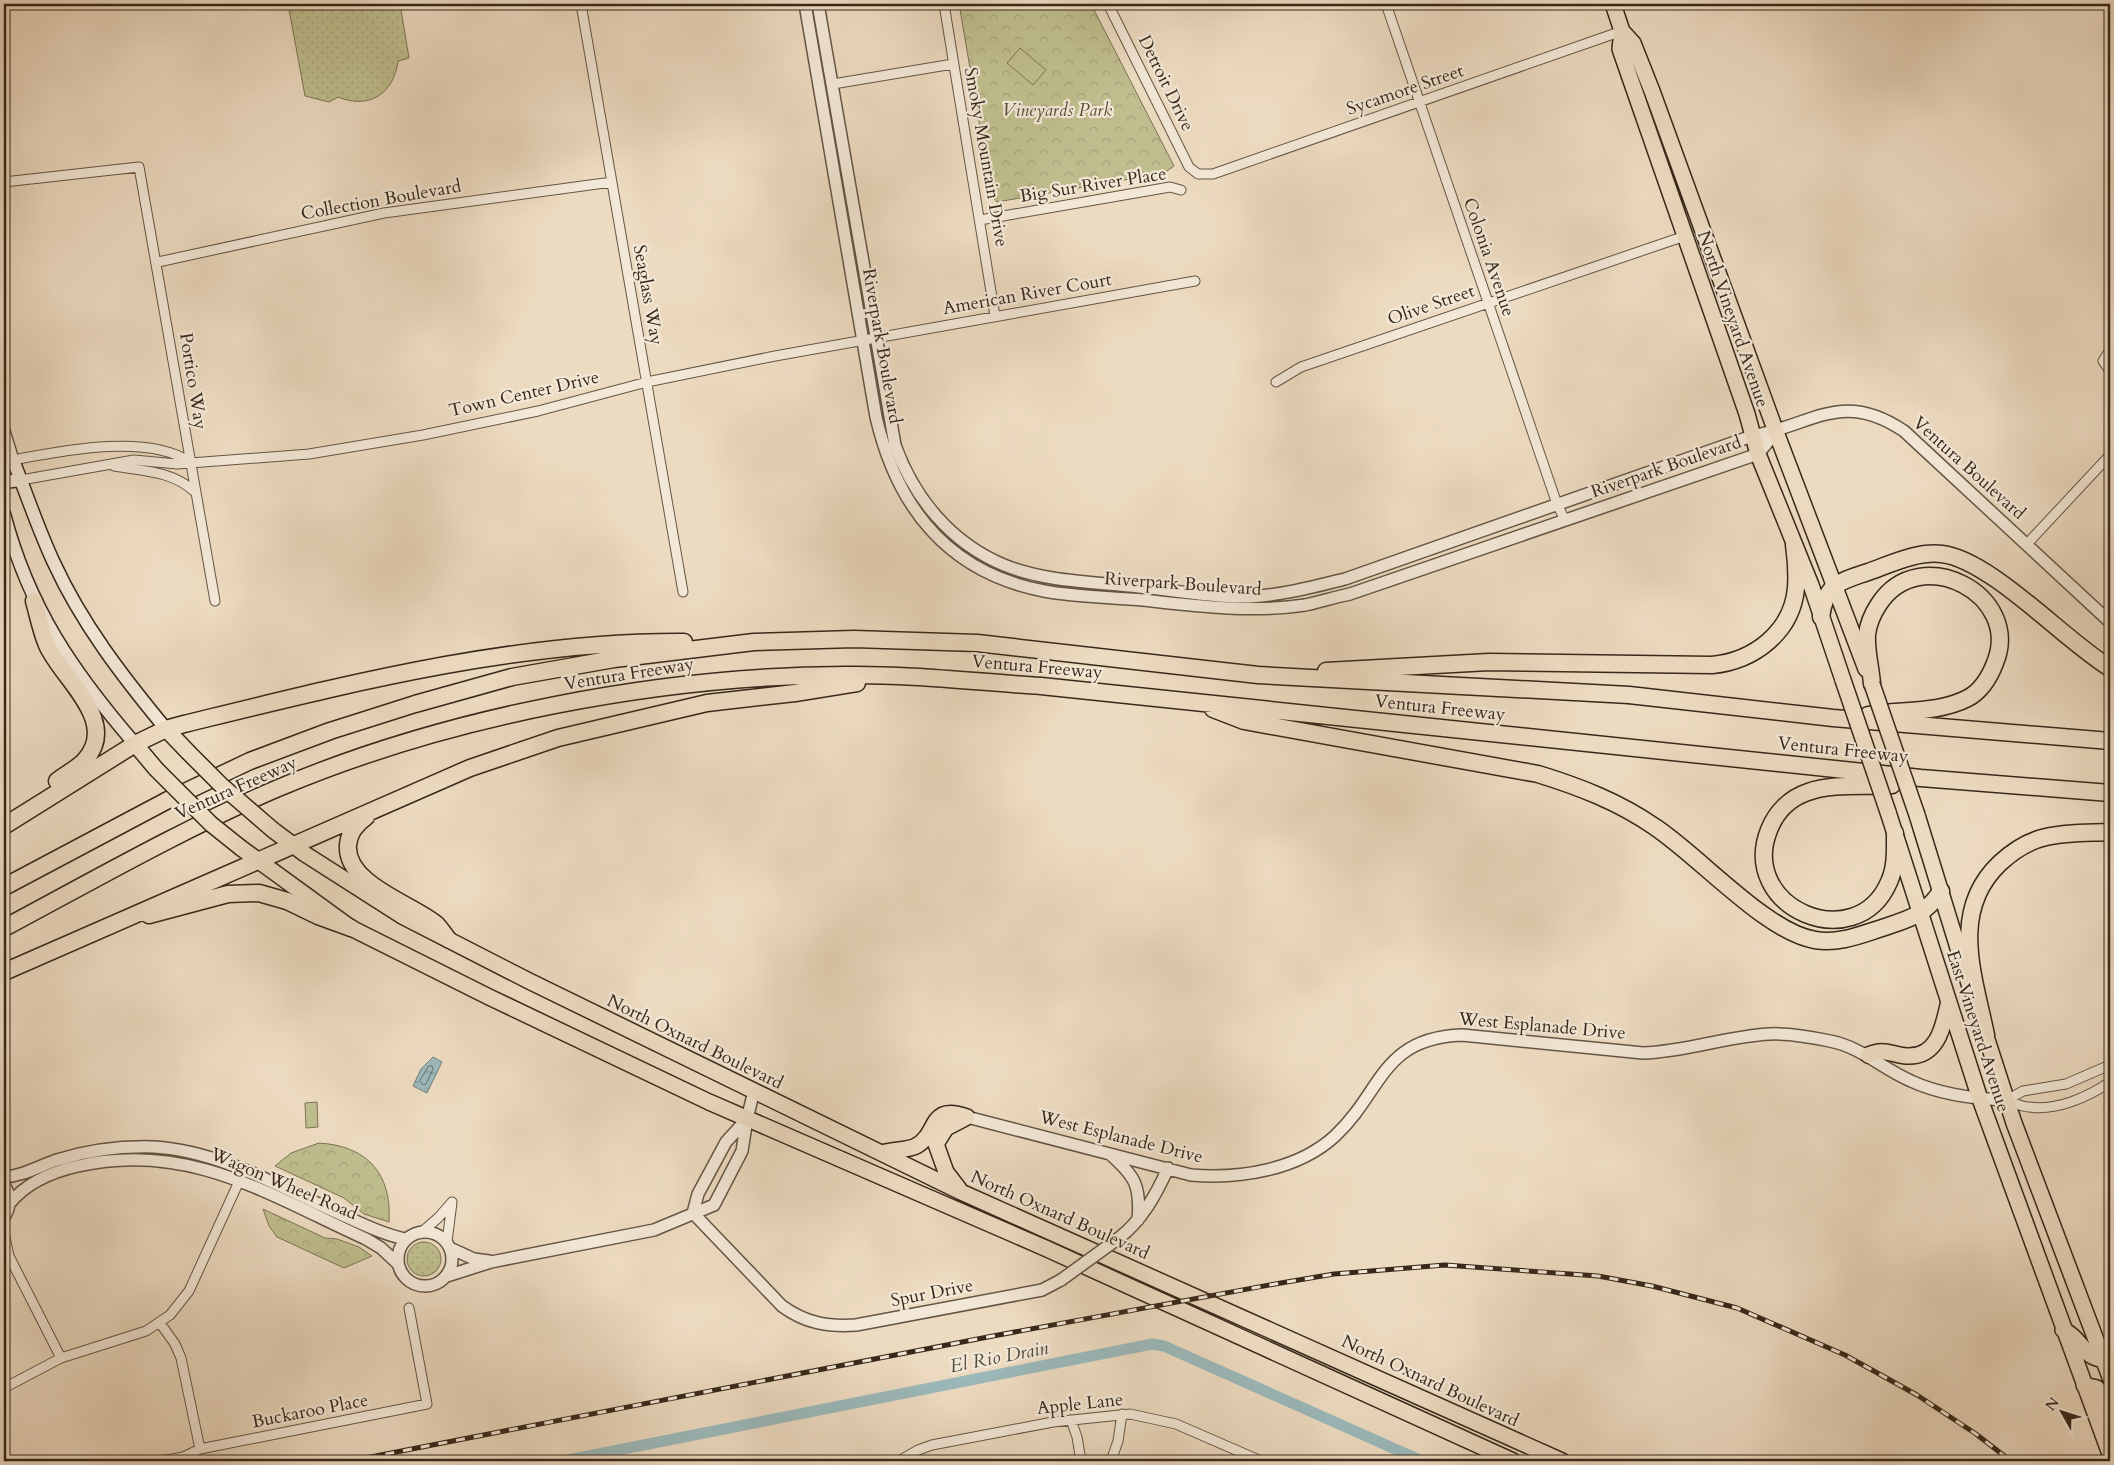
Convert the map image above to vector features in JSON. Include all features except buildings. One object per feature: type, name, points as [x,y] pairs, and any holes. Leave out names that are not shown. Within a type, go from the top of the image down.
[{"type":"highway","points":[[1258,676],[1489,662],[1712,665],[1731,662],[1750,655],[1762,647],[1784,622],[1792,607],[1796,589],[1794,545]]},
{"type":"highway","points":[[1821,617],[1823,600],[1835,584],[1912,556],[1940,554],[1957,557],[1995,579],[2110,668]]},
{"type":"highway","points":[[1846,719],[1895,710],[1949,707],[1970,697],[1990,677],[1997,658],[1999,637],[1996,620],[1987,604],[1975,591],[1946,576],[1913,578],[1896,586],[1884,597],[1873,614],[1867,635],[1872,684]]},
{"type":"highway","points":[[4,821],[12,812],[82,763],[90,753],[96,740],[96,726],[89,706],[48,646],[34,601]]},
{"type":"highway","name":"Ventura Freeway","points":[[4,887],[168,800],[250,761],[330,731],[415,704],[512,677],[614,659],[754,642],[854,639],[977,643],[1258,676],[1629,695],[1846,719],[2110,741]]},
{"type":"highway","points":[[4,826],[135,744],[166,729],[326,689],[513,654],[630,642],[754,642]]},
{"type":"highway","points":[[4,972],[132,918],[163,901],[259,862],[470,768],[558,738],[707,702],[796,693],[898,676]]},
{"type":"highway","name":"Ventura Freeway","points":[[4,928],[194,828],[277,789],[383,751],[441,733],[573,702],[700,683],[769,677],[898,676],[1041,686],[1921,778],[2110,793]]},
{"type":"highway","points":[[1195,701],[1244,721],[1538,774],[1575,786],[1629,810],[1654,826],[1767,917],[1802,937],[1824,941],[1851,938],[1922,914],[1934,903],[1941,891]]},
{"type":"highway","points":[[1896,834],[1894,867],[1886,888],[1872,905],[1853,916],[1823,919],[1801,913],[1788,905],[1777,894],[1767,873],[1764,850],[1767,834],[1778,814],[1795,798],[1817,789],[1898,785],[1921,778]]},
{"type":"highway","points":[[378,808],[353,829],[348,851],[353,865],[388,896],[435,924],[448,939]]},
{"type":"highway","points":[[1986,1035],[1970,952],[1972,910],[1980,886],[2006,857],[2032,842],[2063,834],[2110,832]]},
{"type":"highway","points":[[132,918],[159,913],[228,894],[257,893],[287,900],[318,916],[351,928]]},
{"type":"main road","name":"North Vineyard Avenue","points":[[1613,4],[1622,31],[1620,49],[1747,414],[1758,454],[1821,617]]},
{"type":"main road","name":"North Vineyard Avenue","points":[[1622,31],[1634,43],[1776,432],[1835,584]]},
{"type":"main road","points":[[1684,236],[1692,239],[1711,282],[1729,302]]},
{"type":"main road","name":"North Oxnard Boulevard","points":[[8,461],[21,480],[35,521],[71,597],[93,634],[125,680],[166,729],[222,786],[273,830],[402,916],[529,982],[961,1192],[1562,1461]]},
{"type":"main road","name":"Town Center Drive","points":[[4,482],[21,480]]},
{"type":"main road","name":"North Oxnard Boulevard","points":[[4,514],[13,545],[34,601],[55,640],[81,677],[135,744],[156,769],[211,824],[240,848],[351,928],[489,997],[747,1119],[1045,1248],[1494,1456],[1513,1461]]},
{"type":"main road","name":"East Vineyard Avenue","points":[[1835,584],[1917,815],[1956,947],[2008,1104],[2110,1377]]},
{"type":"main road","name":"East Vineyard Avenue","points":[[1821,617],[1896,834],[1980,1099],[2110,1454]]},
{"type":"main road","points":[[1868,1055],[1882,1050],[1908,1056],[1923,1053],[1939,1039],[1948,1003]]},
{"type":"main road","points":[[882,1153],[916,1146],[926,1136],[937,1119],[944,1114],[953,1112],[966,1117]]},
{"type":"main road","points":[[961,1192],[946,1172],[936,1144],[946,1128],[966,1117]]},
{"type":"main road","points":[[2064,1330],[2077,1338],[2087,1354],[2096,1360],[2104,1359]]},
{"type":"main road","points":[[2084,1385],[2097,1388],[2107,1408],[2110,1409]]},
{"type":"street","name":"Seaglass Way","points":[[581,4],[683,592]]},
{"type":"street","name":"Riverpark Boulevard","points":[[805,4],[881,440],[890,467],[908,502],[923,522],[959,555],[1010,582],[1045,591],[1208,607],[1259,609],[1306,605],[1350,594],[1758,454],[1776,432]]},
{"type":"street","name":"Riverpark Boulevard","points":[[818,4],[895,445],[915,489],[933,513],[966,544],[1004,565],[1047,576],[1208,594],[1247,597],[1295,592],[1345,579],[1752,436],[1776,432]]},
{"type":"street","name":"Smoky Mountain Drive","points":[[944,4],[995,316]]},
{"type":"street","name":"Detroit Drive","points":[[1108,4],[1189,166],[1198,174]]},
{"type":"street","name":"Colonia Avenue","points":[[1386,4],[1557,504],[1565,520]]},
{"type":"street","name":"Sycamore Street","points":[[1198,174],[1212,174],[1622,31]]},
{"type":"street","points":[[833,84],[953,64]]},
{"type":"street","name":"Portico Way","points":[[4,182],[140,167],[158,262],[190,462],[215,601]]},
{"type":"street","name":"Collection Boulevard","points":[[158,262],[384,213],[612,182]]},
{"type":"street","name":"Big Sur River Place","points":[[980,220],[1170,187],[1181,190]]},
{"type":"street","name":"Olive Street","points":[[1276,382],[1301,367],[1684,236]]},
{"type":"street","name":"American River Court","points":[[864,339],[1195,281]]},
{"type":"street","name":"Town Center Drive","points":[[21,480],[134,460],[177,464],[190,462],[206,463],[309,454],[423,435],[538,411],[647,382],[864,339]]},
{"type":"street","points":[[2110,350],[2102,361],[2110,371]]},
{"type":"street","name":"Ventura Boulevard","points":[[1776,432],[1794,423],[1832,411],[1863,412],[1878,416],[1904,431],[2110,622]]},
{"type":"street","name":"North Oxnard Boulevard","points":[[4,431],[8,461]]},
{"type":"street","name":"Town Center Drive","points":[[8,461],[96,446],[155,449],[178,454],[190,462]]},
{"type":"street","points":[[2026,545],[2110,454]]},
{"type":"street","name":"Town Center Drive","points":[[104,464],[167,474],[186,483],[196,492]]},
{"type":"street","name":"West Esplanade Drive","points":[[966,1117],[1108,1152],[1191,1175],[1219,1175],[1279,1167],[1301,1159],[1335,1136],[1398,1056],[1421,1042],[1434,1037],[1462,1035],[1643,1053],[1662,1053],[1735,1038],[1778,1034],[1830,1041],[1868,1055],[1910,1081],[1943,1092],[2008,1104]]},
{"type":"street","points":[[2008,1104],[2023,1091],[2066,1084],[2110,1065]]},
{"type":"street","points":[[2008,1104],[2029,1107],[2054,1105],[2078,1100],[2110,1082]]},
{"type":"street","points":[[447,1276],[452,1260],[449,1245],[452,1202],[438,1218],[422,1231],[405,1239],[398,1254],[398,1263],[405,1277],[418,1285],[432,1284],[447,1276],[491,1262],[654,1230],[714,1205],[722,1193],[742,1151],[754,1091]]},
{"type":"street","points":[[693,1213],[698,1194],[726,1142],[747,1119]]},
{"type":"street","name":"Wagon Wheel Road","points":[[4,1177],[17,1176],[48,1163],[85,1152],[133,1147],[169,1148],[198,1154],[366,1238],[382,1248],[398,1263]]},
{"type":"street","points":[[1108,1152],[1124,1166],[1137,1186],[1140,1199],[1138,1222]]},
{"type":"street","name":"Wagon Wheel Road","points":[[9,1204],[24,1188],[45,1176],[71,1167],[145,1158],[186,1163],[241,1175],[367,1226],[405,1239]]},
{"type":"street","name":"Spur Drive","points":[[693,1213],[782,1306],[796,1316],[812,1323],[833,1327],[856,1325],[1042,1290],[1061,1280],[1138,1222],[1151,1202],[1168,1168]]},
{"type":"street","points":[[4,1388],[61,1358],[146,1331],[160,1323],[177,1308],[189,1291],[241,1175]]},
{"type":"street","points":[[4,1185],[9,1196],[9,1204],[4,1219]]},
{"type":"street","points":[[422,1231],[432,1232],[449,1245],[474,1259],[491,1262]]},
{"type":"street","points":[[4,1233],[6,1253],[61,1358]]},
{"type":"street","name":"Buckaroo Place","points":[[161,1461],[183,1457],[200,1449],[427,1404],[408,1308]]},
{"type":"street","points":[[160,1323],[175,1344],[181,1358],[200,1449]]},
{"type":"street","points":[[1111,1461],[1118,1441],[1122,1414]]},
{"type":"street","name":"Apple Lane","points":[[902,1460],[929,1446],[1071,1420],[1122,1414],[1138,1415],[1176,1424],[1261,1461]]},
{"type":"street","points":[[1071,1420],[1077,1437],[1081,1461]]},
{"type":"green space","points":[[288,4],[400,4],[409,58],[398,61],[396,72],[386,90],[370,100],[360,101],[338,97],[329,102],[305,96]]},
{"type":"green space","name":"Vineyards Park","points":[[959,4],[1091,4],[1174,166],[1164,173],[997,202],[992,196]]},
{"type":"green space","points":[[1020,48],[1046,70],[1033,85],[1007,63]]},
{"type":"green space","points":[[317,1102],[318,1127],[306,1128],[305,1103]]},
{"type":"green space","points":[[319,1143],[336,1145],[351,1150],[363,1156],[373,1165],[381,1176],[386,1189],[389,1205],[389,1222],[364,1214],[344,1198],[275,1166],[291,1153]]},
{"type":"green space","points":[[263,1209],[325,1238],[337,1239],[359,1247],[372,1256],[344,1268],[277,1237],[269,1226]]},
{"type":"green space","points":[[424,1242],[436,1247],[441,1259],[436,1271],[424,1276],[412,1271],[407,1259],[412,1247]]},
{"type":"water","points":[[433,1057],[442,1062],[427,1093],[413,1086],[421,1069]]},
{"type":"waterway","name":"El Rio Drain","points":[[563,1461],[1152,1344],[1164,1346],[1422,1461]]},
{"type":"railway","points":[[350,1461],[993,1336],[1275,1284],[1334,1274],[1445,1265],[1598,1276],[1652,1286],[1737,1308],[1845,1355],[1917,1395],[1976,1434],[2011,1461]]}]
